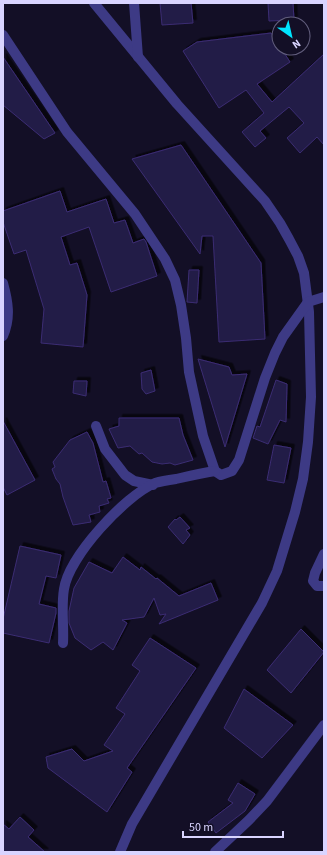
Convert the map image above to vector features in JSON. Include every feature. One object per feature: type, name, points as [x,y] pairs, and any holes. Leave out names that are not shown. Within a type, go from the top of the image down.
[{"type":"street","points":[[94,3],[138,57],[265,201],[280,223],[298,256],[304,273],[308,302],[311,397],[308,442],[303,479],[277,572],[262,603],[132,824],[120,852]]},
{"type":"street","points":[[134,3],[138,57]]},
{"type":"street","points":[[3,35],[67,132],[135,214],[165,259],[175,280],[181,305],[193,397],[203,436],[215,471],[221,475],[227,473],[236,466],[239,460],[246,443],[254,412],[275,354],[283,337],[308,302],[324,297]]},
{"type":"street","points":[[3,283],[7,298],[9,319],[3,336]]},
{"type":"street","points":[[96,426],[105,449],[125,475],[134,481],[153,485]]},
{"type":"street","points":[[63,644],[62,606],[64,587],[69,573],[76,561],[95,535],[124,504],[153,485],[215,471]]},
{"type":"street","points":[[324,554],[313,581],[317,586],[324,586]]},
{"type":"street","points":[[215,852],[267,801],[324,725]]},
{"type":"building","points":[[160,3],[191,3],[193,23],[162,25]]},
{"type":"building","points":[[268,3],[293,3],[294,16],[271,16],[271,21],[269,21]]},
{"type":"building","points":[[271,33],[271,56],[286,56],[290,62],[257,84],[272,102],[324,54],[324,145],[317,137],[300,153],[287,138],[304,123],[289,107],[260,131],[266,138],[255,147],[242,132],[264,113],[246,90],[219,108],[183,51],[197,42]]},
{"type":"building","points":[[3,57],[55,133],[44,139],[3,105]]},
{"type":"building","points":[[181,145],[261,263],[265,339],[219,342],[213,236],[202,236],[200,254],[132,159]]},
{"type":"building","points":[[60,191],[67,212],[106,199],[114,223],[125,220],[133,243],[144,239],[146,242],[157,276],[111,292],[89,227],[61,237],[70,265],[77,263],[87,295],[83,347],[41,343],[44,309],[26,250],[14,254],[3,222],[3,211]]},
{"type":"building","points":[[189,270],[199,270],[197,303],[187,302]]},
{"type":"building","points":[[198,359],[229,367],[232,375],[247,374],[225,447]]},
{"type":"building","points":[[151,370],[155,391],[146,394],[142,389],[141,373]]},
{"type":"building","points":[[276,380],[287,384],[286,422],[280,420],[268,444],[253,438],[257,426],[260,427]]},
{"type":"building","points":[[74,381],[87,381],[86,396],[73,393]]},
{"type":"building","points":[[119,418],[179,418],[183,435],[193,460],[175,465],[170,463],[162,464],[152,462],[142,453],[139,454],[130,446],[118,448],[109,429],[119,426]]},
{"type":"building","points":[[3,421],[35,480],[7,495],[3,487]]},
{"type":"building","points":[[87,432],[93,443],[103,482],[106,481],[111,498],[107,499],[109,503],[99,506],[100,512],[89,515],[91,522],[73,525],[60,484],[52,469],[55,467],[53,462],[70,440]]},
{"type":"building","points":[[274,445],[291,448],[284,483],[267,480]]},
{"type":"building","points":[[180,517],[190,528],[186,530],[190,535],[183,544],[168,527],[175,519],[176,520]]},
{"type":"building","points":[[20,546],[61,555],[56,578],[46,576],[39,604],[56,608],[49,643],[3,633],[3,619]]},
{"type":"building","points":[[123,557],[140,570],[141,567],[156,579],[157,578],[179,596],[211,583],[218,600],[159,624],[166,614],[160,615],[154,598],[144,617],[122,620],[127,623],[113,650],[103,642],[91,650],[75,638],[69,623],[69,611],[74,588],[89,562],[112,573]]},
{"type":"building","points":[[301,629],[324,652],[291,693],[267,670]]},
{"type":"building","points":[[150,638],[196,668],[127,768],[132,772],[107,812],[48,768],[46,757],[72,749],[84,761],[113,751],[104,745],[125,714],[116,708],[140,671],[132,665]]},
{"type":"building","points":[[244,689],[293,725],[262,758],[224,728]]},
{"type":"building","points":[[238,783],[255,794],[245,811],[216,833],[208,822],[233,803],[228,800]]},
{"type":"building","points":[[20,817],[34,830],[28,837],[45,852],[3,852],[3,824],[9,829]]}]
